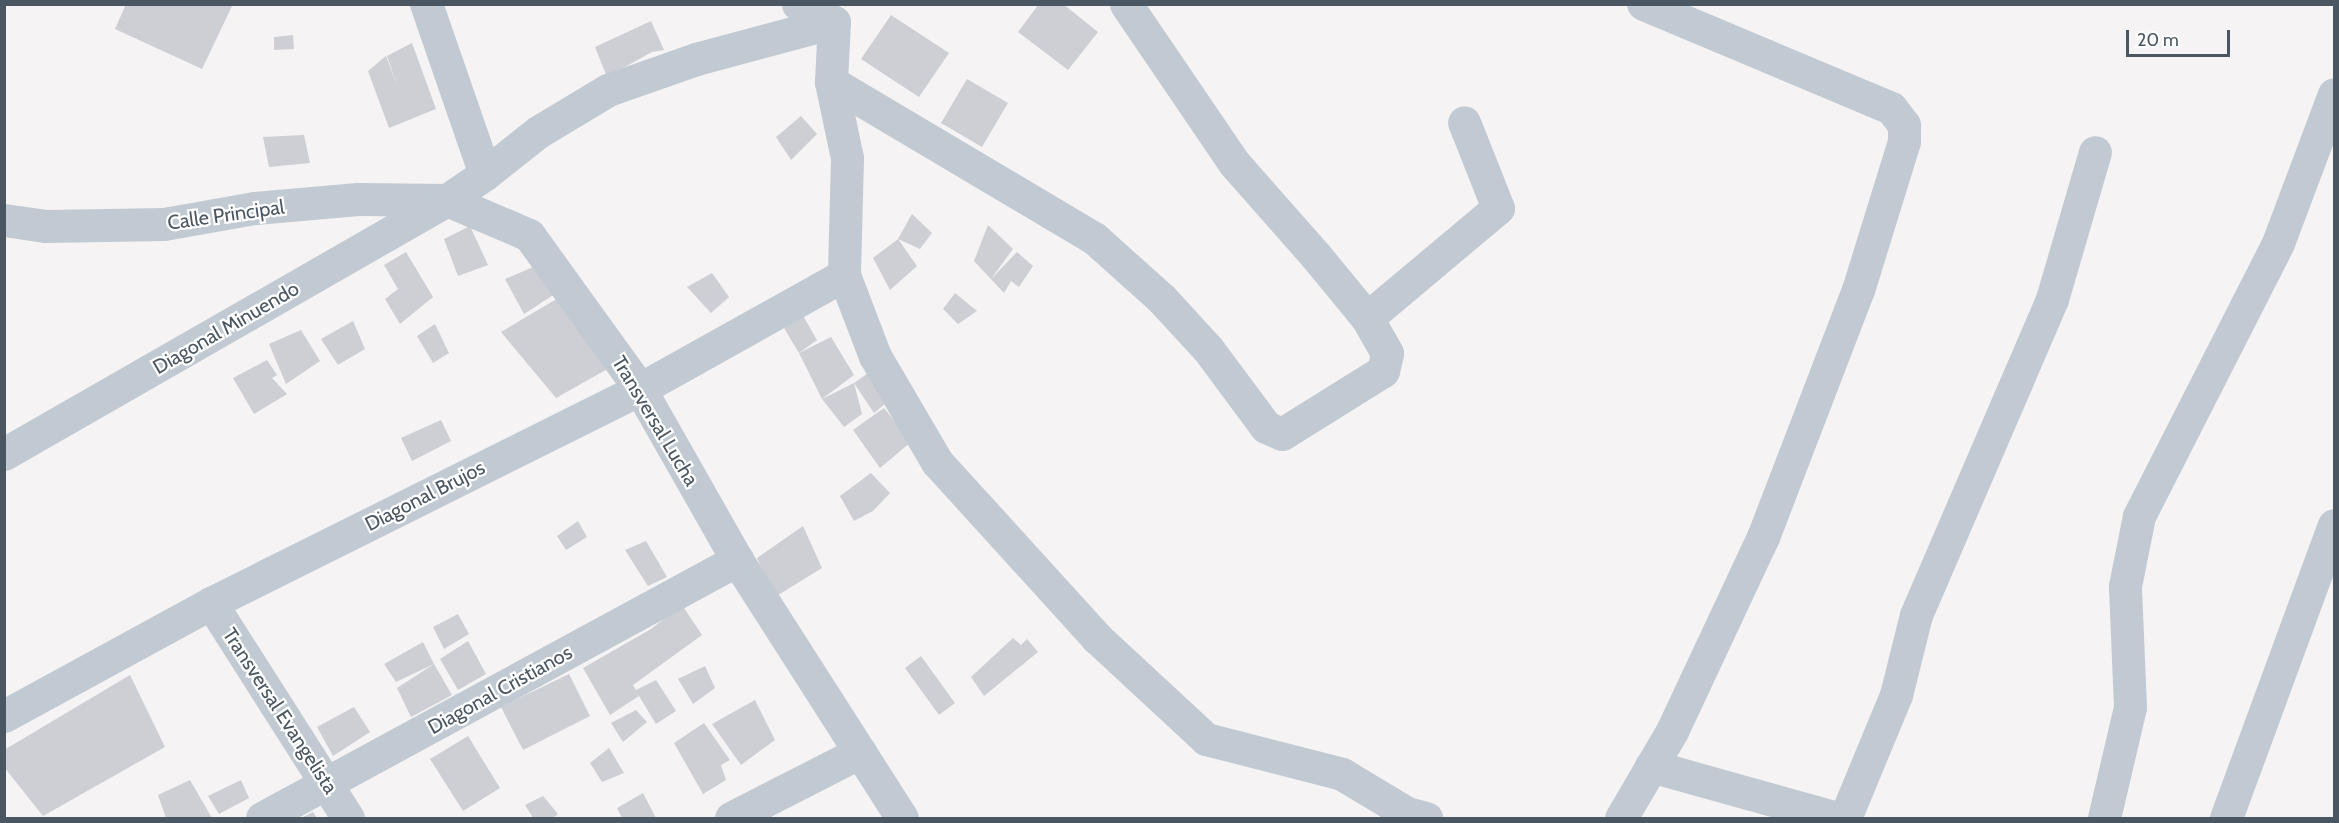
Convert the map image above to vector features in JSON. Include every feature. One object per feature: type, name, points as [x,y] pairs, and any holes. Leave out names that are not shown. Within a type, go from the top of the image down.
[{"type":"street","points":[[426,4],[485,174]]},
{"type":"street","points":[[798,4],[834,22]]},
{"type":"street","points":[[831,82],[1094,238],[1200,340],[1273,432],[1282,434],[1383,371],[1387,353],[1366,318],[1234,163],[1126,4]]},
{"type":"street","points":[[1621,819],[1672,731],[1763,537],[1858,290],[1904,141],[1904,125],[1891,108],[1643,4]]},
{"type":"street","points":[[447,200],[485,174],[538,132],[608,90],[696,59],[834,22]]},
{"type":"street","points":[[834,22],[831,82],[847,158],[844,275],[875,356],[936,462],[1113,654],[1206,739],[1342,774],[1407,813],[1426,819]]},
{"type":"street","points":[[2104,819],[2130,707],[2125,586],[2139,516],[2278,243],[2334,94]]},
{"type":"street","points":[[1366,318],[1498,208],[1464,122]]},
{"type":"street","points":[[1845,819],[1896,695],[1916,615],[2052,298],[2095,152]]},
{"type":"street","name":"Calle Principal","points":[[4,220],[45,226],[164,224],[278,206],[358,199],[447,200]]},
{"type":"street","name":"Transversal Lucha","points":[[447,200],[529,235],[640,389],[737,560],[902,819]]},
{"type":"street","name":"Diagonal Minuendo","points":[[4,454],[447,200]]},
{"type":"street","name":"Diagonal Brujos","points":[[4,716],[211,603],[640,389],[844,275]]},
{"type":"street","points":[[2226,819],[2334,525]]},
{"type":"street","name":"Diagonal Cristianos","points":[[262,819],[737,560]]},
{"type":"street","name":"Transversal Evangelista","points":[[211,603],[348,819]]},
{"type":"street","points":[[731,819],[860,752]]},
{"type":"street","points":[[1651,766],[1837,819]]},
{"type":"building","points":[[126,4],[233,4],[202,69],[115,29]]},
{"type":"building","points":[[1039,4],[1063,4],[1098,32],[1068,70],[1018,32]]},
{"type":"building","points":[[891,15],[949,53],[919,97],[861,59]]},
{"type":"building","points":[[651,21],[664,50],[652,52],[607,77],[595,47]]},
{"type":"building","points":[[293,35],[294,49],[274,50],[274,37]]},
{"type":"building","points":[[412,43],[436,109],[389,128],[368,71],[386,56],[398,88],[387,56]]},
{"type":"building","points":[[967,79],[1008,103],[982,147],[941,123]]},
{"type":"building","points":[[801,116],[817,134],[791,160],[776,137]]},
{"type":"building","points":[[304,135],[310,163],[269,167],[263,137]]},
{"type":"building","points":[[912,214],[932,233],[920,249],[898,239]]},
{"type":"building","points":[[988,225],[1013,249],[991,279],[1017,252],[1033,266],[1019,287],[1011,281],[1004,293],[974,261]]},
{"type":"building","points":[[470,226],[488,265],[458,276],[444,239]]},
{"type":"building","points":[[898,239],[917,266],[890,290],[873,258]]},
{"type":"building","points":[[406,252],[433,297],[400,324],[385,299],[398,289],[384,265]]},
{"type":"building","points":[[538,265],[564,288],[524,314],[505,279]]},
{"type":"building","points":[[712,273],[729,297],[711,313],[687,287]]},
{"type":"building","points":[[955,293],[977,311],[958,324],[943,309]]},
{"type":"building","points":[[565,294],[611,367],[556,398],[501,332]]},
{"type":"building","points":[[802,314],[817,340],[799,353],[784,328]]},
{"type":"building","points":[[353,321],[365,349],[338,365],[321,339]]},
{"type":"building","points":[[435,324],[449,353],[433,363],[417,336]]},
{"type":"building","points":[[301,330],[320,361],[286,384],[269,344]]},
{"type":"building","points":[[831,337],[854,375],[822,399],[799,353]]},
{"type":"building","points":[[267,360],[277,375],[272,378],[287,394],[254,414],[233,378]]},
{"type":"building","points":[[874,369],[893,397],[874,413],[854,383]]},
{"type":"building","points":[[854,383],[862,414],[844,427],[822,399]]},
{"type":"building","points":[[884,408],[911,442],[880,468],[853,430]]},
{"type":"building","points":[[441,420],[451,441],[412,461],[401,438]]},
{"type":"building","points":[[871,473],[890,493],[873,511],[854,521],[840,496]]},
{"type":"building","points":[[578,521],[587,537],[566,550],[557,536]]},
{"type":"building","points":[[803,526],[822,568],[775,597],[757,558]]},
{"type":"building","points":[[646,541],[667,577],[648,586],[625,550]]},
{"type":"building","points":[[682,605],[702,635],[633,685],[636,690],[656,680],[676,711],[656,724],[639,696],[610,715],[583,668],[651,629]]},
{"type":"building","points":[[458,614],[469,634],[444,649],[433,627]]},
{"type":"building","points":[[1013,638],[1021,645],[1027,639],[1038,652],[984,696],[971,677]]},
{"type":"building","points":[[468,641],[486,674],[458,690],[440,659]]},
{"type":"building","points":[[423,642],[434,664],[396,682],[384,664]]},
{"type":"building","points":[[921,656],[955,703],[939,715],[905,668]]},
{"type":"building","points":[[434,664],[452,695],[411,717],[397,688]]},
{"type":"building","points":[[705,666],[715,688],[693,704],[678,679]]},
{"type":"building","points":[[569,674],[590,716],[523,750],[501,707]]},
{"type":"building","points":[[130,675],[165,747],[43,816],[4,767],[4,750]]},
{"type":"building","points":[[755,700],[775,740],[741,765],[712,724]]},
{"type":"building","points":[[354,707],[370,732],[333,756],[317,727]]},
{"type":"building","points":[[636,710],[647,722],[623,742],[611,723]]},
{"type":"building","points":[[704,723],[730,760],[721,765],[726,780],[703,794],[674,743]]},
{"type":"building","points":[[468,736],[500,788],[463,811],[430,759]]},
{"type":"building","points":[[609,748],[624,773],[602,782],[590,763]]},
{"type":"building","points":[[190,780],[212,818],[166,818],[158,795]]},
{"type":"building","points":[[241,780],[249,798],[219,814],[208,796]]},
{"type":"building","points":[[643,793],[656,818],[622,818],[617,808]]},
{"type":"building","points":[[543,796],[558,814],[553,818],[533,818],[525,805]]},
{"type":"building","points":[[313,812],[317,818],[301,818]]}]
